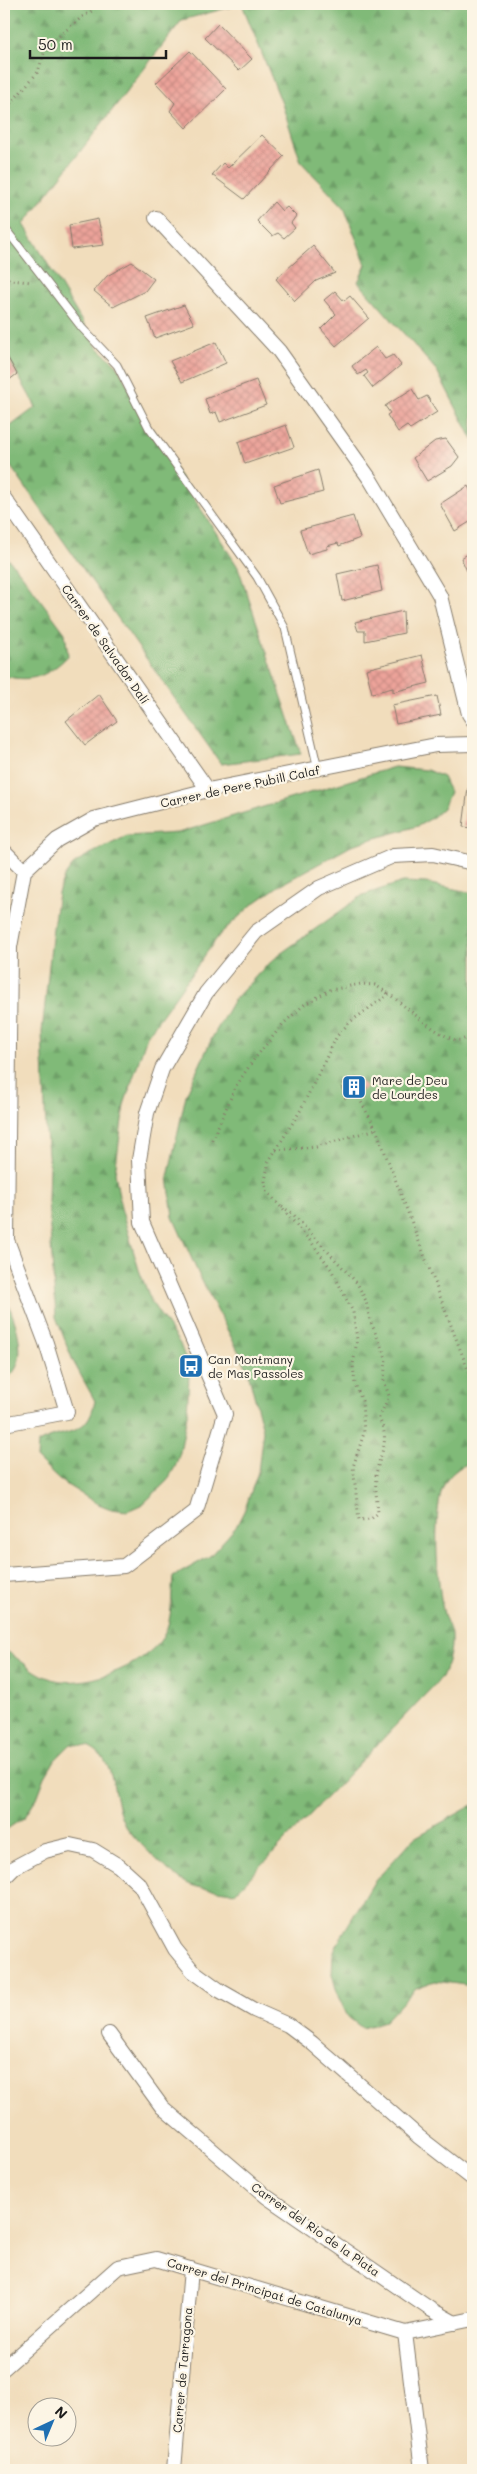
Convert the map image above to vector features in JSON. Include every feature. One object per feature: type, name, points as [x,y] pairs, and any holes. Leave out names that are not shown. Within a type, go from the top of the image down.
[{"type":"street","points":[[156,218],[279,351],[370,479],[440,596],[469,714],[473,720]]},
{"type":"street","name":"Carrer de Salvador Dalí","points":[[4,498],[208,790]]},
{"type":"street","name":"Carrer de Pere Pubill Calaf","points":[[24,871],[56,840],[94,819],[208,790],[318,770],[436,745],[473,744]]},
{"type":"street","points":[[4,851],[24,871],[7,947],[7,1240],[46,1343],[67,1412],[4,1424]]},
{"type":"street","points":[[4,1574],[124,1566],[196,1511],[225,1414],[142,1222],[139,1160],[147,1113],[162,1068],[206,993],[256,932],[319,888],[393,856],[432,854],[473,863]]},
{"type":"street","points":[[4,1878],[15,1867],[45,1851],[70,1845],[93,1850],[119,1866],[140,1885],[175,1949],[194,1971],[219,1990],[247,2006],[288,2025],[312,2043],[419,2137],[473,2179]]},
{"type":"street","name":"Carrer del Río de la Plata","points":[[109,2034],[162,2107],[267,2197],[430,2309],[455,2323]]},
{"type":"street","name":"Carrer del Principat de Catalunya","points":[[4,2368],[118,2267],[156,2259],[405,2333],[473,2319]]},
{"type":"street","name":"Carrer de Tarragona","points":[[174,2470],[191,2269]]},
{"type":"street","points":[[405,2333],[422,2470]]},
{"type":"lane","points":[[4,228],[82,328],[117,365],[149,428],[257,577],[285,628],[318,770]]},
{"type":"path","points":[[4,111],[38,72],[46,48],[82,17],[92,12],[96,4]]},
{"type":"path","points":[[4,276],[10,280],[46,282]]},
{"type":"path","points":[[212,1140],[236,1086],[252,1062],[283,1024],[305,1004],[330,990],[361,984],[375,985],[446,1035],[458,1040],[468,1037],[473,1033]]},
{"type":"path","points":[[282,1207],[292,1213],[356,1284],[386,1358],[384,1380],[389,1396],[379,1418],[386,1432],[383,1455],[377,1470],[378,1513],[371,1519],[359,1520],[353,1467],[364,1433],[362,1401],[355,1384],[354,1365],[357,1340],[353,1312],[331,1269],[267,1191],[265,1182],[269,1162],[300,1111],[337,1036],[350,1022],[389,994]]},
{"type":"path","points":[[359,1098],[376,1129],[473,1383]]},
{"type":"path","points":[[276,1150],[316,1147],[376,1129]]},
{"type":"green space","points":[[4,4],[242,4],[182,20],[24,224],[97,347],[117,365],[149,428],[238,567],[301,754],[221,764],[4,457],[4,431],[36,407],[4,351]]},
{"type":"green space","points":[[242,4],[473,4],[473,440],[437,371],[358,282],[366,265],[344,207],[301,162],[281,101]]},
{"type":"green space","points":[[4,554],[65,633],[68,656],[54,669],[39,676],[23,679],[4,676]]},
{"type":"green space","points":[[394,767],[427,770],[443,777],[450,792],[443,808],[432,818],[418,826],[355,844],[280,885],[253,904],[220,934],[147,1036],[124,1105],[115,1173],[121,1208],[139,1270],[152,1303],[180,1344],[186,1360],[189,1375],[187,1415],[180,1452],[175,1467],[167,1481],[143,1504],[127,1511],[111,1509],[96,1503],[59,1480],[37,1459],[38,1443],[81,1427],[87,1421],[95,1401],[73,1361],[56,1317],[48,1200],[49,1165],[42,1032],[53,928],[58,893],[64,877],[73,865],[86,856],[127,836],[178,833]]},
{"type":"green space","points":[[403,882],[426,883],[473,893],[473,1460],[458,1469],[446,1481],[441,1492],[438,1508],[439,1585],[444,1614],[451,1633],[449,1657],[442,1677],[235,1893],[189,1884],[177,1877],[152,1855],[125,1825],[110,1772],[99,1753],[88,1746],[71,1744],[55,1760],[45,1777],[37,1798],[25,1817],[4,1831],[4,1651],[41,1675],[60,1681],[93,1679],[126,1667],[141,1658],[154,1648],[166,1630],[170,1616],[173,1577],[210,1556],[236,1527],[245,1509],[258,1472],[263,1430],[247,1368],[199,1275],[173,1217],[168,1177],[186,1095],[212,1038],[233,1001],[262,970],[280,954],[363,895]]},
{"type":"green space","points":[[4,1294],[16,1327],[20,1352],[18,1363],[13,1373],[4,1380]]},
{"type":"green space","points":[[473,1805],[473,1986],[435,1981],[416,1988],[385,2021],[362,2028],[348,2017],[338,1996],[332,1974],[333,1954],[342,1935],[374,1882],[414,1838]]},
{"type":"building","points":[[218,24],[252,59],[239,71],[205,38]]},
{"type":"building","points":[[190,51],[226,89],[186,128],[170,111],[175,103],[156,83]]},
{"type":"building","points":[[262,135],[284,156],[244,199],[212,175],[223,163],[228,168]]},
{"type":"building","points":[[274,202],[282,211],[287,207],[296,216],[291,223],[295,228],[284,238],[278,233],[272,236],[257,221]]},
{"type":"building","points":[[98,219],[104,245],[72,249],[69,225]]},
{"type":"building","points":[[313,246],[335,273],[316,281],[295,301],[276,279]]},
{"type":"building","points":[[132,262],[154,279],[145,291],[113,307],[94,291],[107,276]]},
{"type":"building","points":[[335,291],[344,301],[350,296],[369,318],[336,346],[321,329],[336,314],[324,300]]},
{"type":"building","points":[[184,305],[194,324],[155,338],[147,318]]},
{"type":"building","points":[[216,342],[226,363],[182,382],[170,361]]},
{"type":"building","points":[[376,347],[385,359],[393,355],[401,365],[373,388],[364,376],[368,373],[366,370],[358,375],[352,366]]},
{"type":"building","points":[[4,351],[17,374],[4,384]]},
{"type":"building","points":[[256,380],[266,405],[220,422],[216,412],[210,414],[205,399]]},
{"type":"building","points":[[412,389],[419,400],[427,396],[437,412],[410,429],[407,426],[398,432],[387,415],[390,413],[385,406]]},
{"type":"building","points":[[286,425],[294,447],[245,464],[238,442]]},
{"type":"building","points":[[446,439],[459,457],[452,466],[427,481],[413,458],[435,441]]},
{"type":"building","points":[[318,470],[323,492],[280,503],[274,485]]},
{"type":"building","points":[[468,486],[473,496],[473,520],[455,531],[440,504]]},
{"type":"building","points":[[353,516],[360,538],[339,546],[338,543],[327,546],[327,549],[308,554],[300,530]]},
{"type":"building","points":[[473,551],[473,584],[461,558]]},
{"type":"building","points":[[377,565],[382,591],[342,601],[337,574]]},
{"type":"building","points":[[403,611],[404,633],[365,641],[365,631],[358,631],[355,622]]},
{"type":"building","points":[[422,655],[429,683],[393,692],[393,688],[372,693],[366,669]]},
{"type":"building","points":[[99,694],[117,721],[85,745],[66,721]]},
{"type":"building","points":[[437,696],[441,715],[396,724],[392,705]]},
{"type":"building","points":[[468,788],[473,788],[473,828],[463,827]]},
{"type":"building","name":"Mare de Deu de Lourdes","points":[[357,1078],[367,1088],[345,1099],[341,1086],[345,1081]]},
{"type":"place","name":"Mare de Deu de Lourdes","points":[[354,1087]]},
{"type":"place","name":"Can Montmany de Mas Passoles","points":[[191,1366]]}]
